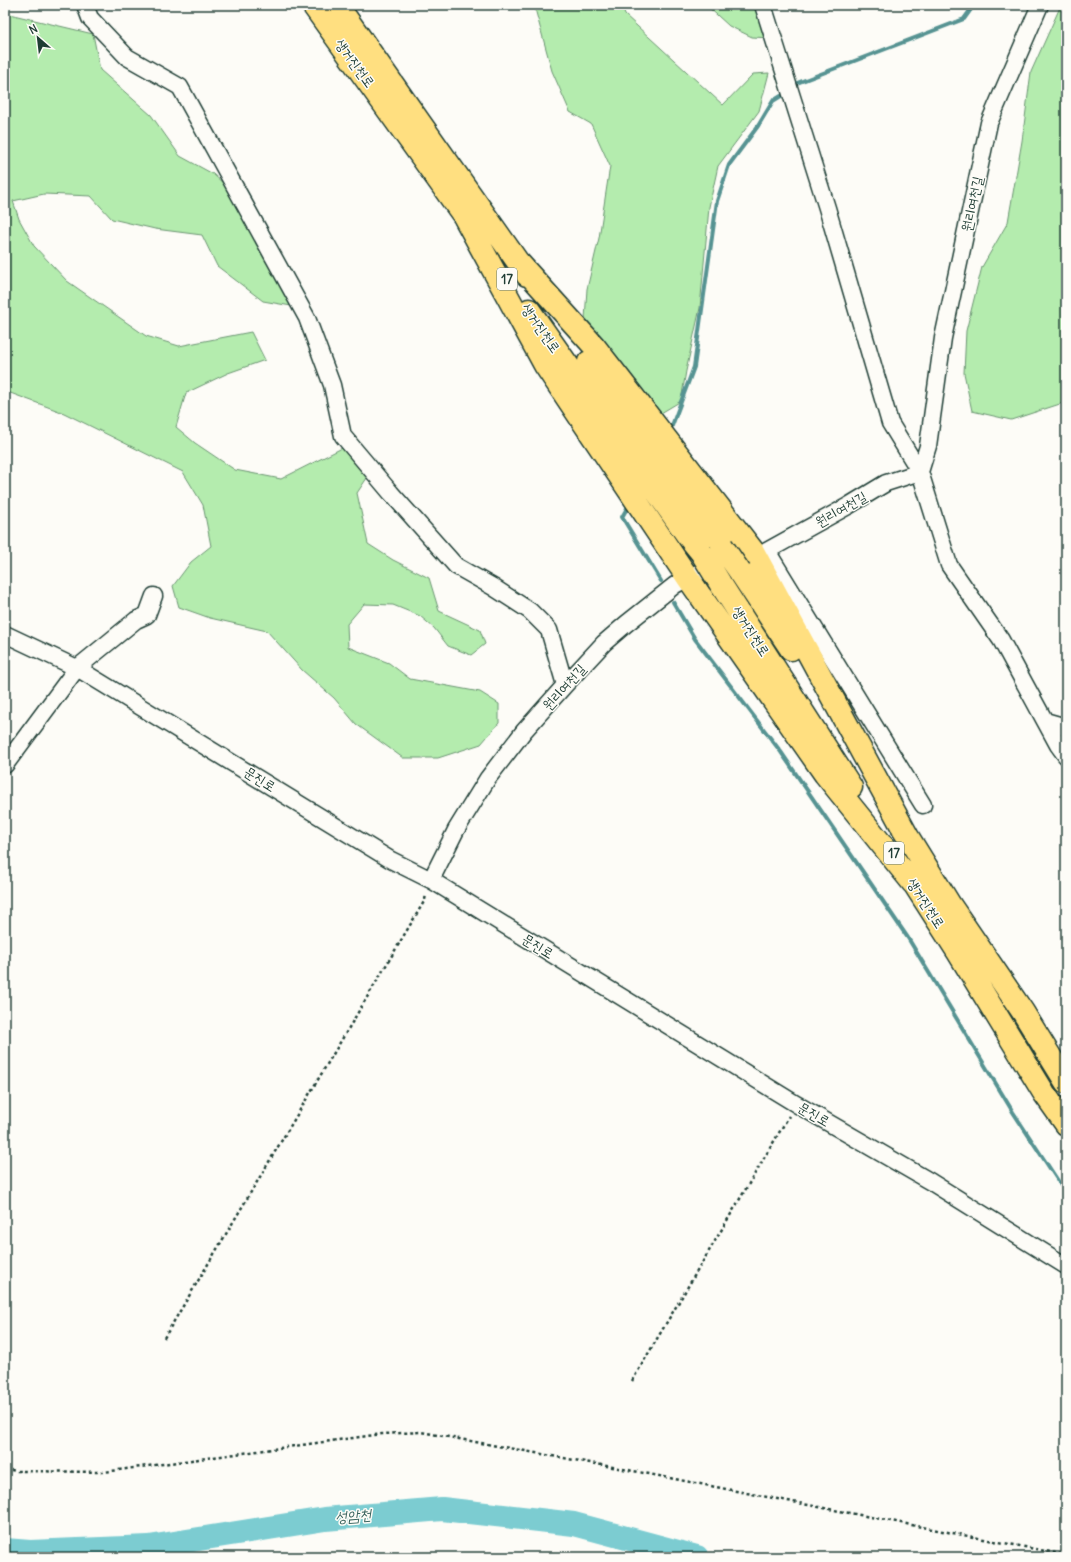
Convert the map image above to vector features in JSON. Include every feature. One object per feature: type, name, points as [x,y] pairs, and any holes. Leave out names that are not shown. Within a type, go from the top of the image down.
[{"type":"highway","name":"생거진천로","points":[[313,5],[465,218],[686,534],[701,552],[854,791],[876,822],[885,840],[958,952],[1044,1094],[1066,1124]]},
{"type":"highway","name":"생거진천로","points":[[337,5],[628,418],[740,572],[781,633],[950,905],[1023,1012],[1066,1082]]},
{"type":"highway","points":[[465,218],[545,365],[688,578],[825,774],[913,883]]},
{"type":"highway","points":[[519,263],[594,346],[762,554],[910,841]]},
{"type":"street","points":[[85,5],[90,18],[127,57],[180,87],[307,318],[332,386],[343,436],[456,566],[493,587],[530,611],[549,630],[565,685]]},
{"type":"street","points":[[763,5],[827,208],[890,423],[920,472],[949,565],[1001,640],[1045,721],[1066,756]]},
{"type":"street","name":"원리여천길","points":[[431,880],[456,830],[488,778],[524,731],[604,643],[621,628],[675,585],[709,567],[762,554],[886,483],[920,472],[928,446],[943,338],[989,123],[1040,5]]},
{"type":"street","points":[[762,554],[923,805]]},
{"type":"street","points":[[5,765],[76,668],[136,620],[147,614],[154,596]]},
{"type":"street","name":"문진로","points":[[5,634],[76,668],[391,860],[431,880],[796,1104],[931,1182],[1066,1266]]},
{"type":"street","points":[[1045,721],[1066,727]]},
{"type":"path","points":[[164,1338],[425,900],[431,880]]},
{"type":"path","points":[[632,1381],[796,1104]]},
{"type":"path","points":[[5,1469],[17,1471],[104,1472],[382,1434],[421,1432],[626,1469],[1066,1555]]},
{"type":"green space","points":[[534,5],[622,5],[625,15],[723,105],[753,74],[769,73],[759,111],[718,166],[709,207],[700,308],[681,401],[661,413],[617,356],[585,319],[587,289],[599,238],[610,166],[591,124],[570,112],[552,71]]},
{"type":"green space","points":[[706,5],[760,5],[771,38],[752,37],[729,26]]},
{"type":"green space","points":[[1061,5],[1066,5],[1066,402],[1011,420],[972,411],[964,373],[966,331],[982,267],[1008,222],[1022,141],[1031,72]]},
{"type":"green space","points":[[5,13],[93,34],[100,70],[151,115],[180,156],[213,174],[257,214],[297,307],[263,301],[217,266],[202,235],[155,229],[112,219],[91,196],[44,194],[13,201],[19,219],[34,246],[67,281],[146,336],[179,346],[251,332],[265,360],[228,373],[186,393],[176,427],[195,443],[235,470],[281,479],[350,444],[369,475],[357,493],[368,544],[393,560],[429,578],[439,611],[480,630],[485,644],[471,655],[448,646],[434,628],[420,616],[393,605],[364,604],[347,624],[348,647],[389,663],[410,679],[480,692],[499,704],[499,723],[481,744],[438,758],[403,758],[356,724],[334,698],[302,670],[267,631],[210,618],[179,607],[173,586],[191,562],[211,546],[203,505],[183,472],[64,413],[5,391]]},
{"type":"waterway","points":[[797,83],[964,19],[974,5]]},
{"type":"waterway","points":[[670,431],[694,367],[717,201],[729,165],[758,126],[773,101],[781,96]]},
{"type":"waterway","points":[[630,503],[622,517],[661,581]]},
{"type":"waterway","points":[[673,602],[695,639],[781,752],[908,938],[1013,1112],[1066,1193]]},
{"type":"waterway","name":"성암천","points":[[5,1550],[30,1552],[149,1547],[325,1519],[442,1509],[574,1524],[697,1557]]}]
